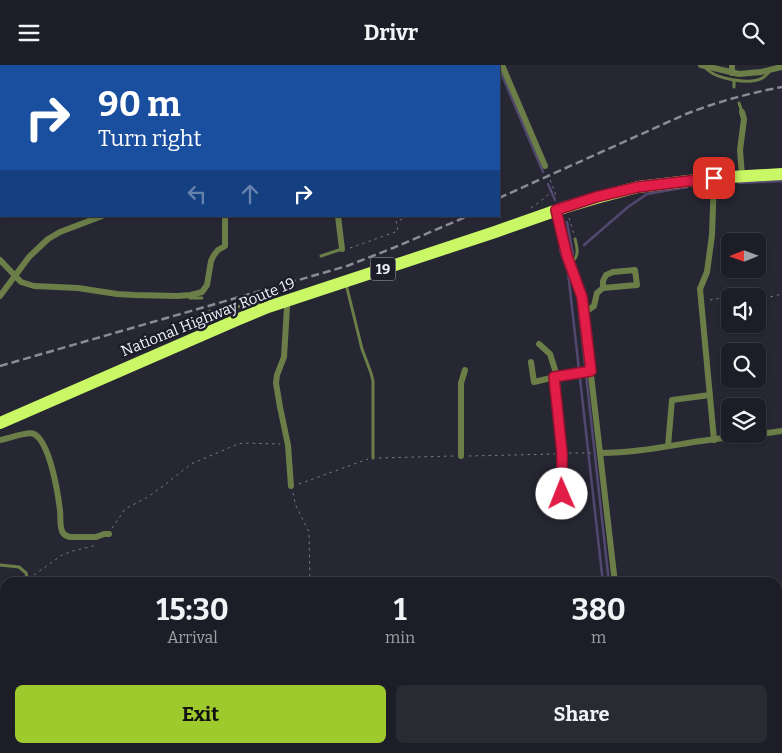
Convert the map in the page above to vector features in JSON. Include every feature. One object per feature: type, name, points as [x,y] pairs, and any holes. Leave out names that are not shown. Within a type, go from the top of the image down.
[{"type":"highway","name":"National Highway Route 19","points":[[0,423],[268,307],[596,197],[638,187],[714,178],[782,174]]},
{"type":"street","points":[[502,65],[545,159],[545,166]]},
{"type":"street","points":[[702,65],[733,77],[782,67]]},
{"type":"street","points":[[732,65],[733,77]]},
{"type":"street","points":[[742,112],[744,123],[740,150],[742,176]]},
{"type":"street","points":[[714,178],[712,235],[707,272],[700,289],[714,440]]},
{"type":"street","points":[[561,209],[565,251],[582,297],[614,577]]},
{"type":"street","points":[[0,260],[21,282],[34,286],[78,288],[126,295],[191,295],[202,292],[207,285],[211,261],[218,250],[225,246],[225,217]]},
{"type":"street","points":[[338,217],[342,249]]},
{"type":"street","points":[[0,296],[29,257],[48,239],[85,219]]},
{"type":"street","points":[[584,313],[594,307],[597,293],[603,288],[637,285],[635,270],[613,272],[606,275],[603,288]]},
{"type":"street","points":[[286,302],[284,357],[276,383],[288,445],[292,486]]},
{"type":"street","points":[[539,345],[550,354],[555,376],[562,453],[562,494]]},
{"type":"street","points":[[531,362],[534,381],[576,372],[591,371]]},
{"type":"street","points":[[462,456],[461,383],[465,370]]},
{"type":"street","points":[[668,446],[672,400],[710,395]]},
{"type":"street","points":[[601,453],[621,453],[782,431]]},
{"type":"street","points":[[0,441],[29,433],[34,434],[40,439],[48,453],[58,495],[61,527],[66,536],[96,537],[109,534]]},
{"type":"street","points":[[549,494],[579,494]]},
{"type":"lane","points":[[733,77],[734,87]]},
{"type":"lane","points":[[739,103],[742,112]]},
{"type":"lane","points":[[570,264],[577,255],[575,239]]},
{"type":"lane","points":[[321,256],[342,249]]},
{"type":"lane","points":[[345,281],[362,349],[371,373],[373,458]]},
{"type":"lane","points":[[177,296],[181,299],[202,298]]},
{"type":"lane","points":[[210,311],[215,315],[248,305],[257,304],[268,307]]},
{"type":"lane","points":[[0,565],[19,567],[26,573],[27,577]]},
{"type":"path","points":[[545,166],[561,209],[575,239]]},
{"type":"path","points":[[530,211],[531,208],[550,194],[553,189]]},
{"type":"path","points":[[342,249],[398,231],[396,221],[404,219],[403,217]]},
{"type":"path","points":[[766,298],[782,294]]},
{"type":"path","points":[[702,302],[721,298]]},
{"type":"path","points":[[27,577],[33,576],[62,555],[102,543],[125,509],[146,498],[191,464],[238,444],[288,445]]},
{"type":"path","points":[[310,577],[309,531],[296,505],[292,486],[373,458],[601,453]]},
{"type":"waterway","points":[[500,70],[543,172]]},
{"type":"waterway","points":[[739,183],[782,181]]},
{"type":"waterway","points":[[548,184],[555,200]]},
{"type":"waterway","points":[[584,245],[628,207],[647,194],[687,187]]},
{"type":"waterway","points":[[567,222],[573,254]]},
{"type":"waterway","points":[[560,250],[568,272],[602,577]]},
{"type":"waterway","points":[[577,292],[608,577]]},
{"type":"railway","points":[[500,198],[686,114],[733,98],[782,87]]},
{"type":"railway","points":[[0,366],[347,266],[466,217]]},
{"type":"route","points":[[562,494],[562,453],[554,377],[591,371],[582,297],[567,256],[556,210],[596,197],[638,187],[714,178]]}]
